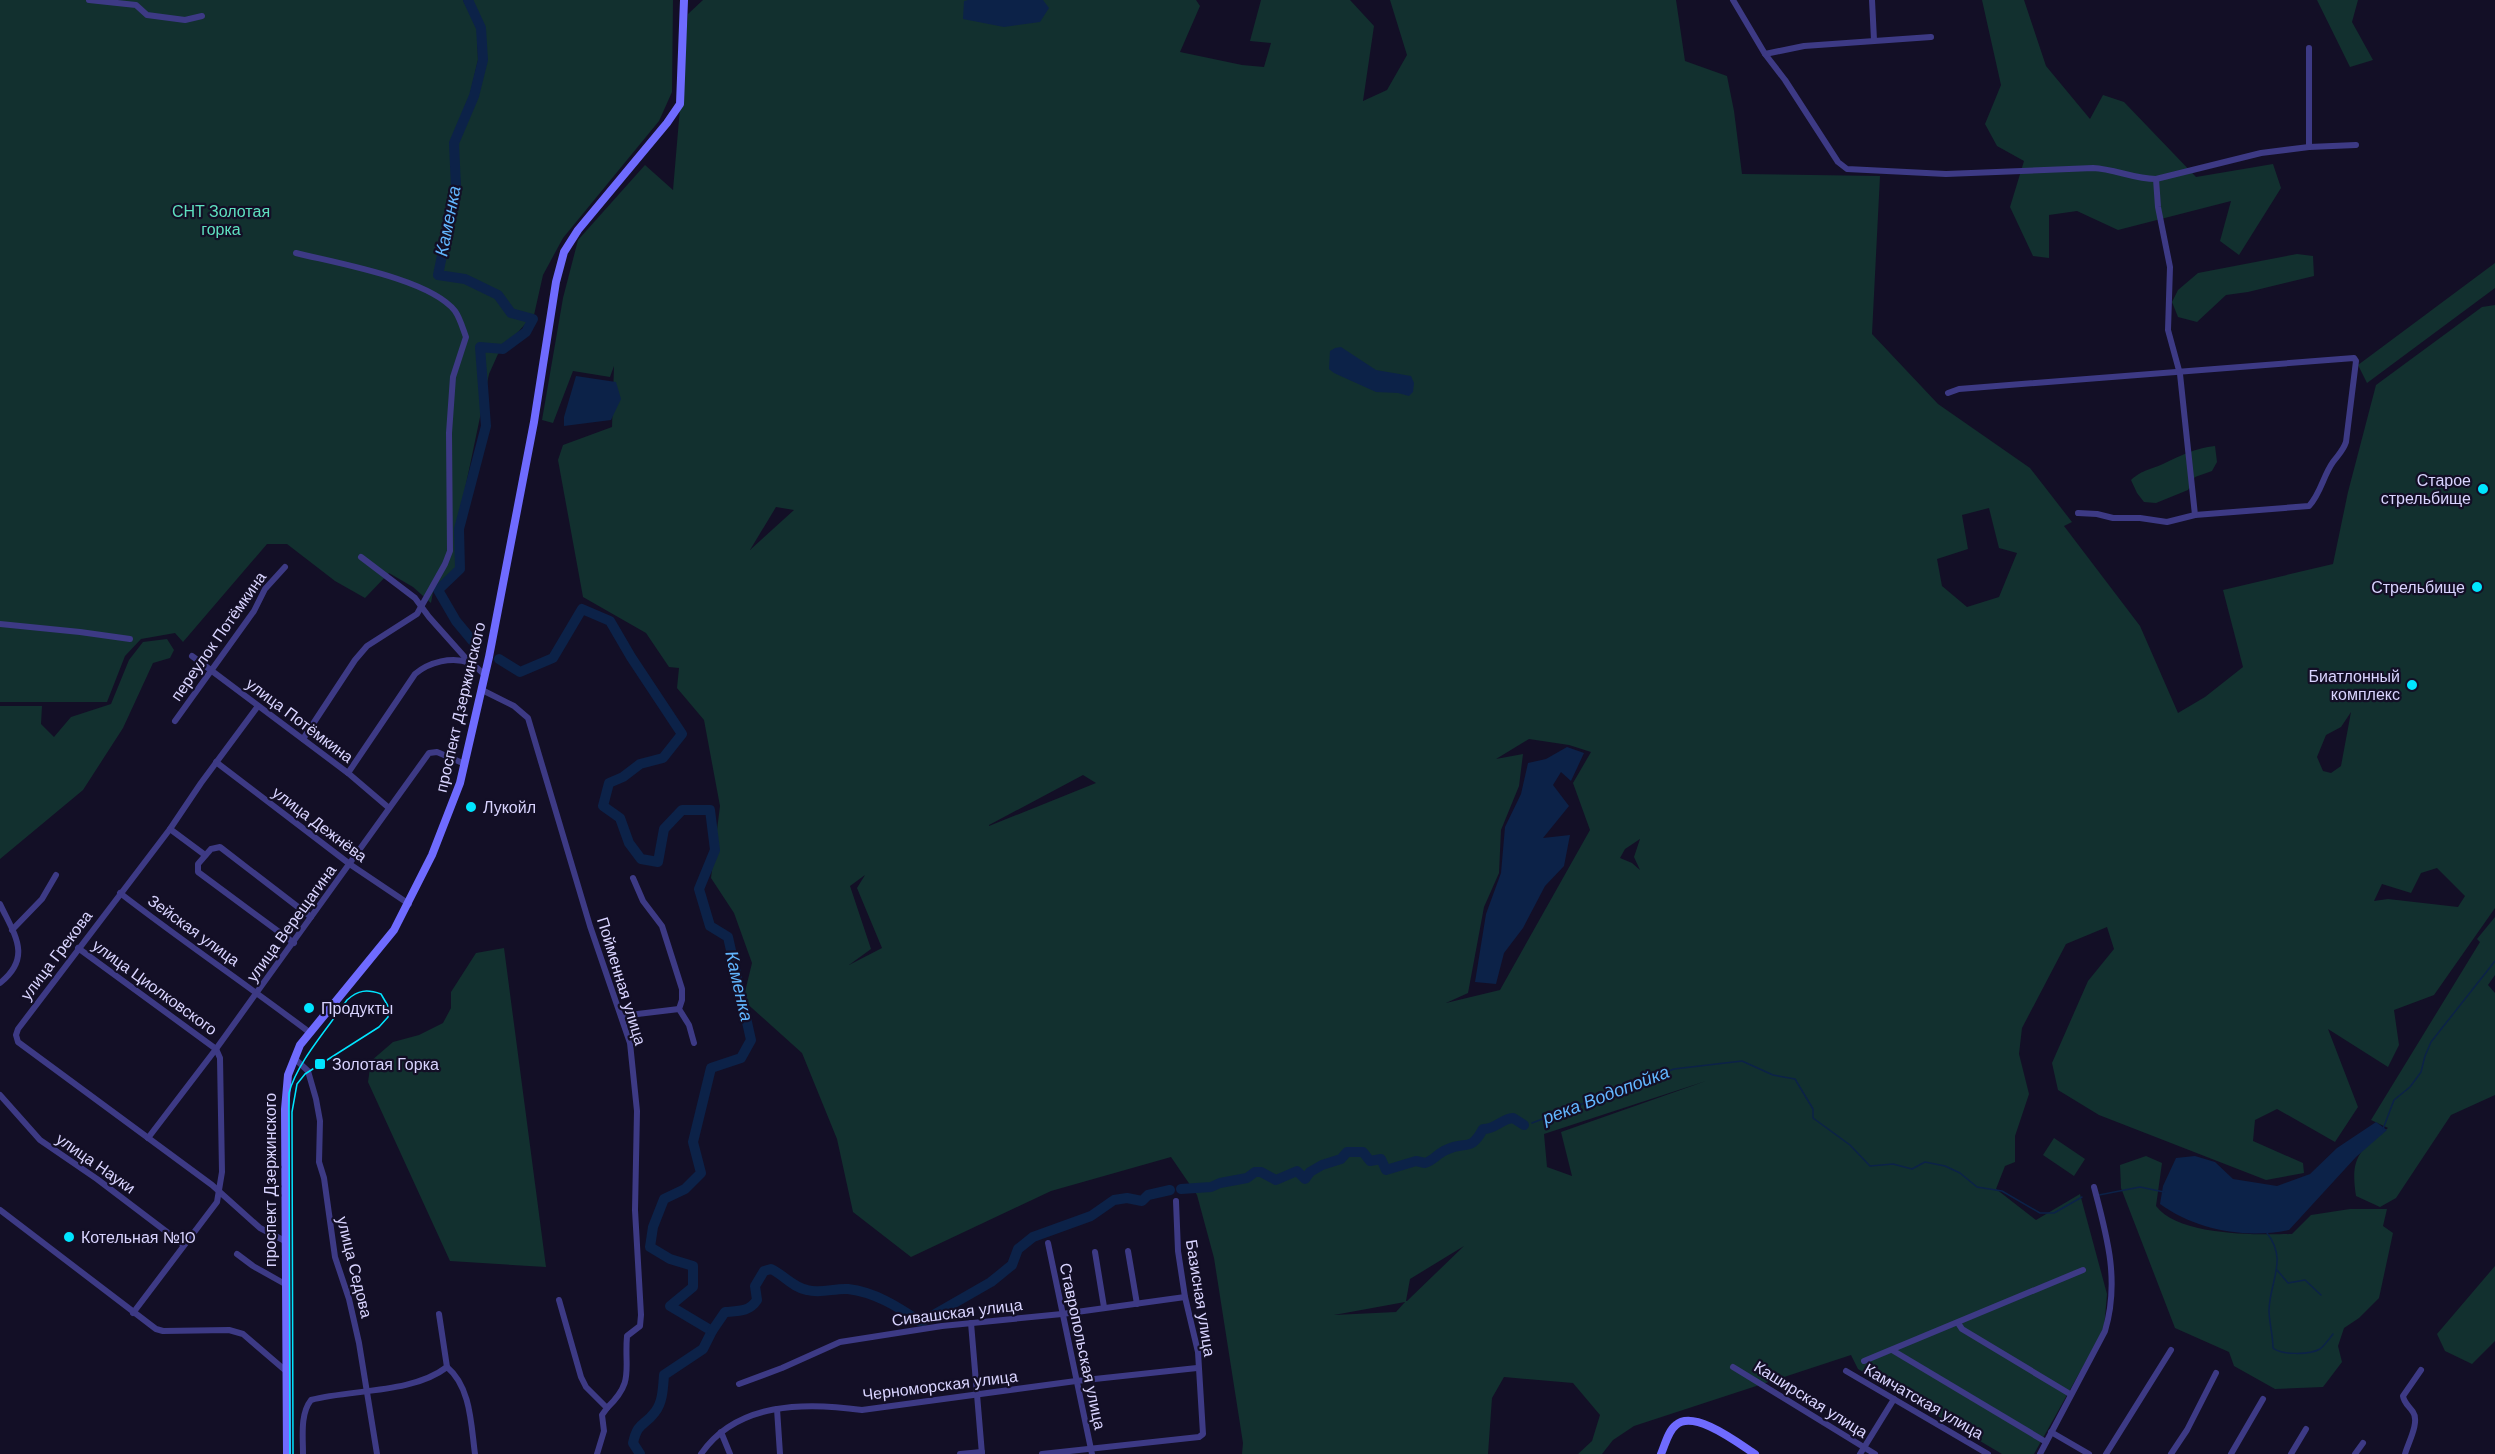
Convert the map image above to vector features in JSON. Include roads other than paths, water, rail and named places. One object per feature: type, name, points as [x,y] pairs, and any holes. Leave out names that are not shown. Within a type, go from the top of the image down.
[{"type":"street","points":[[89,0],[136,5],[147,15],[185,20],[202,16]]},
{"type":"street","name":"проспект Дзержинского","points":[[287,1454],[285,1089],[294,1058],[309,1032],[394,930],[409,904],[449,816],[465,764],[482,690],[534,422],[556,282],[564,252],[578,230],[667,123],[680,104],[684,0]]},
{"type":"street","points":[[1733,0],[1765,54],[1785,80],[1838,162],[1847,170],[1946,174],[2093,168],[2112,169],[2142,179],[2156,179],[2261,153],[2310,147],[2356,146]]},
{"type":"street","points":[[1872,0],[1875,40]]},
{"type":"street","points":[[1765,54],[1804,46],[1930,37]]},
{"type":"street","points":[[2309,48],[2310,147]]},
{"type":"street","points":[[2156,179],[2158,207],[2170,267],[2168,330],[2180,374],[2195,515]]},
{"type":"street","points":[[296,253],[408,283],[440,297],[456,312],[466,337],[453,377],[449,433],[450,551],[417,614],[378,638],[355,660],[303,739]]},
{"type":"street","points":[[1948,393],[1959,389],[2180,374],[2354,358],[2356,361],[2346,442],[2342,452],[2332,463],[2319,493],[2310,506],[2195,515],[2167,522],[2078,513]]},
{"type":"street","points":[[361,557],[415,598],[470,663],[485,675]]},
{"type":"street","name":"переулок Потёмкина","points":[[175,722],[254,611],[265,589],[285,567]]},
{"type":"street","points":[[0,624],[130,639]]},
{"type":"street","name":"улица Потёмкина","points":[[192,656],[348,773],[389,808]]},
{"type":"street","points":[[348,773],[415,674],[436,662],[470,663]]},
{"type":"street","name":"Пойменная улица","points":[[482,690],[514,706],[528,718],[590,926],[630,1042],[637,1111],[635,1210],[641,1315],[640,1326],[627,1336],[627,1379],[621,1394],[607,1408]]},
{"type":"street","name":"улица Грекова","points":[[258,706],[170,829],[78,948],[18,1029],[16,1035],[18,1042],[218,1190],[260,1228],[285,1241]]},
{"type":"street","name":"улица Верещагина","points":[[148,1138],[351,865],[429,753],[437,752],[465,764]]},
{"type":"street","name":"улица Дежнёва","points":[[216,762],[351,865],[409,904]]},
{"type":"street","points":[[170,829],[205,855]]},
{"type":"street","points":[[294,943],[198,872],[196,867],[211,849],[220,847],[311,916]]},
{"type":"street","points":[[12,930],[42,899],[56,874]]},
{"type":"street","points":[[633,878],[643,901],[662,926],[682,989],[679,1009],[689,1025],[694,1043]]},
{"type":"street","name":"Зейская улица","points":[[120,893],[193,949],[309,1032]]},
{"type":"street","points":[[0,904],[19,944],[18,962],[0,983]]},
{"type":"street","name":"улица Циолковского","points":[[78,948],[216,1049]]},
{"type":"street","points":[[621,1016],[679,1009]]},
{"type":"street","points":[[133,1313],[213,1208],[222,1172],[222,1080],[220,1058],[216,1049]]},
{"type":"street","name":"улица Седова","points":[[294,1058],[308,1071],[316,1099],[320,1121],[320,1162],[335,1257],[349,1299],[377,1454]]},
{"type":"street","name":"улица Науки","points":[[0,1095],[40,1140],[97,1179],[184,1245]]},
{"type":"street","points":[[2040,1454],[2105,1331],[2112,1295],[2110,1244],[2094,1187]]},
{"type":"street","name":"Базисная улица","points":[[1091,1451],[1199,1437],[1203,1434],[1197,1368],[1198,1352],[1185,1297],[1178,1251],[1176,1201]]},
{"type":"street","points":[[0,1210],[156,1329],[163,1331],[229,1330],[243,1334],[286,1371]]},
{"type":"street","name":"Ставропольская улица","points":[[1048,1243],[1091,1451]]},
{"type":"street","points":[[1128,1251],[1137,1304]]},
{"type":"street","points":[[1095,1252],[1104,1307]]},
{"type":"street","points":[[237,1254],[285,1284]]},
{"type":"street","points":[[1864,1361],[2083,1270]]},
{"type":"street","name":"Сивашская улица","points":[[739,1384],[840,1342],[971,1323],[1062,1314],[1185,1297]]},
{"type":"street","points":[[559,1300],[581,1377],[586,1387],[607,1408],[602,1415],[604,1431],[597,1454]]},
{"type":"street","points":[[439,1314],[447,1367],[455,1374],[468,1406],[475,1454]]},
{"type":"street","points":[[960,1454],[982,1453],[971,1323]]},
{"type":"street","points":[[1958,1323],[1962,1329],[2070,1394]]},
{"type":"street","points":[[1892,1350],[2046,1442]]},
{"type":"street","points":[[2106,1454],[2171,1350]]},
{"type":"street","name":"Каширская улица","points":[[1733,1366],[1861,1451],[1875,1454]]},
{"type":"street","points":[[303,1454],[304,1418],[306,1406],[311,1400],[367,1393],[435,1376],[447,1367]]},
{"type":"street","name":"Черноморская улица","points":[[701,1454],[721,1432],[738,1420],[777,1409],[806,1407],[862,1410],[1076,1381],[1197,1368]]},
{"type":"street","points":[[2404,1454],[2416,1419],[2415,1413],[2404,1401],[2403,1396],[2421,1370]]},
{"type":"street","name":"Камчатская улица","points":[[1846,1371],[1988,1454]]},
{"type":"street","points":[[2171,1454],[2187,1430],[2216,1373]]},
{"type":"street","points":[[1861,1451],[1894,1399]]},
{"type":"street","points":[[2230,1454],[2263,1399]]},
{"type":"street","points":[[777,1409],[780,1454]]},
{"type":"street","points":[[1661,1454],[1673,1427],[1690,1419],[1704,1424],[1755,1454]]},
{"type":"street","points":[[2291,1454],[2306,1429]]},
{"type":"street","points":[[721,1432],[730,1454]]},
{"type":"street","points":[[2051,1432],[2090,1454]]},
{"type":"street","points":[[2355,1454],[2363,1443]]},
{"type":"street","points":[[1042,1454],[1091,1451]]},
{"type":"water","points":[[1043,0],[1049,8],[1040,22],[1004,27],[963,19],[964,1]]},
{"type":"water","points":[[1341,347],[1376,370],[1411,376],[1414,383],[1413,392],[1409,396],[1376,392],[1334,373],[1329,369],[1330,351]]},
{"type":"water","points":[[576,376],[616,382],[621,399],[611,420],[564,426],[564,417]]},
{"type":"water","points":[[1567,747],[1584,753],[1571,781],[1561,772],[1553,785],[1569,806],[1543,838],[1570,835],[1564,866],[1545,886],[1523,928],[1504,953],[1496,984],[1475,982],[1486,914],[1501,873],[1505,827],[1521,794],[1528,763],[1546,759]]},
{"type":"water","points":[[2376,1122],[2387,1130],[2356,1157],[2289,1230],[2272,1233],[2238,1233],[2222,1230],[2189,1220],[2160,1204],[2163,1186],[2176,1158],[2195,1156],[2215,1162],[2233,1179],[2277,1186],[2310,1174],[2337,1148]]},
{"type":"waterway","name":"Каменка","points":[[468,0],[481,28],[483,60],[474,96],[454,143],[456,188],[438,275],[465,279],[498,295],[511,313],[533,319],[526,332],[503,349],[480,347],[486,426],[459,529],[460,569],[438,590],[456,621],[476,645]]},
{"type":"waterway","name":"Каменка","points":[[499,659],[520,672],[553,658],[582,609],[610,621],[682,734],[663,758],[640,764],[623,777],[609,783],[603,806],[620,818],[629,843],[641,859],[658,862],[664,829],[682,810],[710,810],[715,850],[699,889],[710,926],[728,937],[751,1040],[741,1058],[711,1068],[693,1142],[701,1173],[685,1189],[664,1199],[653,1227],[650,1247],[670,1259],[693,1266],[693,1287],[670,1306],[712,1331],[703,1349],[664,1375],[660,1404],[651,1417],[639,1427],[635,1436],[633,1443],[640,1454]]},
{"type":"waterway","name":"река Водопойка","points":[[2383,1129],[2394,1100],[2410,1087],[2421,1072],[2431,1042],[2495,961]]},
{"type":"waterway","name":"река Водопойка","points":[[1532,1123],[1674,1069],[1742,1061],[1773,1075],[1795,1079],[1813,1109],[1813,1118],[1850,1145],[1870,1166],[1893,1164],[1912,1169],[1925,1162],[1945,1166],[1960,1173],[1977,1187],[2002,1191],[2040,1213],[2054,1213],[2082,1197]]},
{"type":"waterway","points":[[1181,1189],[1211,1187],[1247,1178],[1255,1172],[1261,1172],[1276,1180],[1297,1171],[1305,1179],[1310,1172],[1322,1165],[1341,1159],[1347,1152],[1363,1152],[1370,1161],[1381,1159],[1386,1170],[1416,1161],[1425,1163],[1453,1147],[1471,1144],[1483,1129],[1505,1120],[1513,1118],[1524,1125]]},
{"type":"waterway","name":"река Водопойка","points":[[2099,1195],[2140,1187],[2164,1192]]},
{"type":"waterway","points":[[923,1321],[991,1282],[1012,1265],[1018,1249],[1033,1237],[1091,1216],[1114,1200],[1127,1198],[1142,1201],[1148,1195],[1170,1190]]},
{"type":"waterway","points":[[2267,1233],[2273,1243],[2277,1261],[2269,1310],[2273,1348],[2289,1353],[2315,1351],[2320,1349],[2333,1334]]},
{"type":"waterway","points":[[712,1331],[725,1312],[743,1310],[754,1304],[757,1300],[755,1286],[764,1271],[771,1269],[807,1290],[848,1289],[868,1293],[919,1321]]},
{"type":"waterway","points":[[2277,1270],[2288,1283],[2305,1280],[2321,1295]]},
{"type":"tram line","points":[[290,1454],[289,1093],[306,1057],[347,1000],[359,992],[371,991],[381,994],[388,1006],[388,1017],[379,1027],[305,1074],[297,1084],[292,1112],[293,1454]]},
{"type":"place","name":"Старое стрельбище","points":[[2483,489]]},
{"type":"place","name":"Стрельбище","points":[[2477,587]]},
{"type":"place","name":"Биатлонный комплекс","points":[[2412,685]]},
{"type":"place","name":"Лукойл","points":[[471,807]]},
{"type":"place","name":"Продукты","points":[[309,1008]]},
{"type":"place","name":"Золотая Горка","points":[[320,1064]]},
{"type":"place","name":"Котельная №10","points":[[69,1237]]},
{"type":"park label","name":"СНТ Золотая горка","points":[[221,220]]}]
